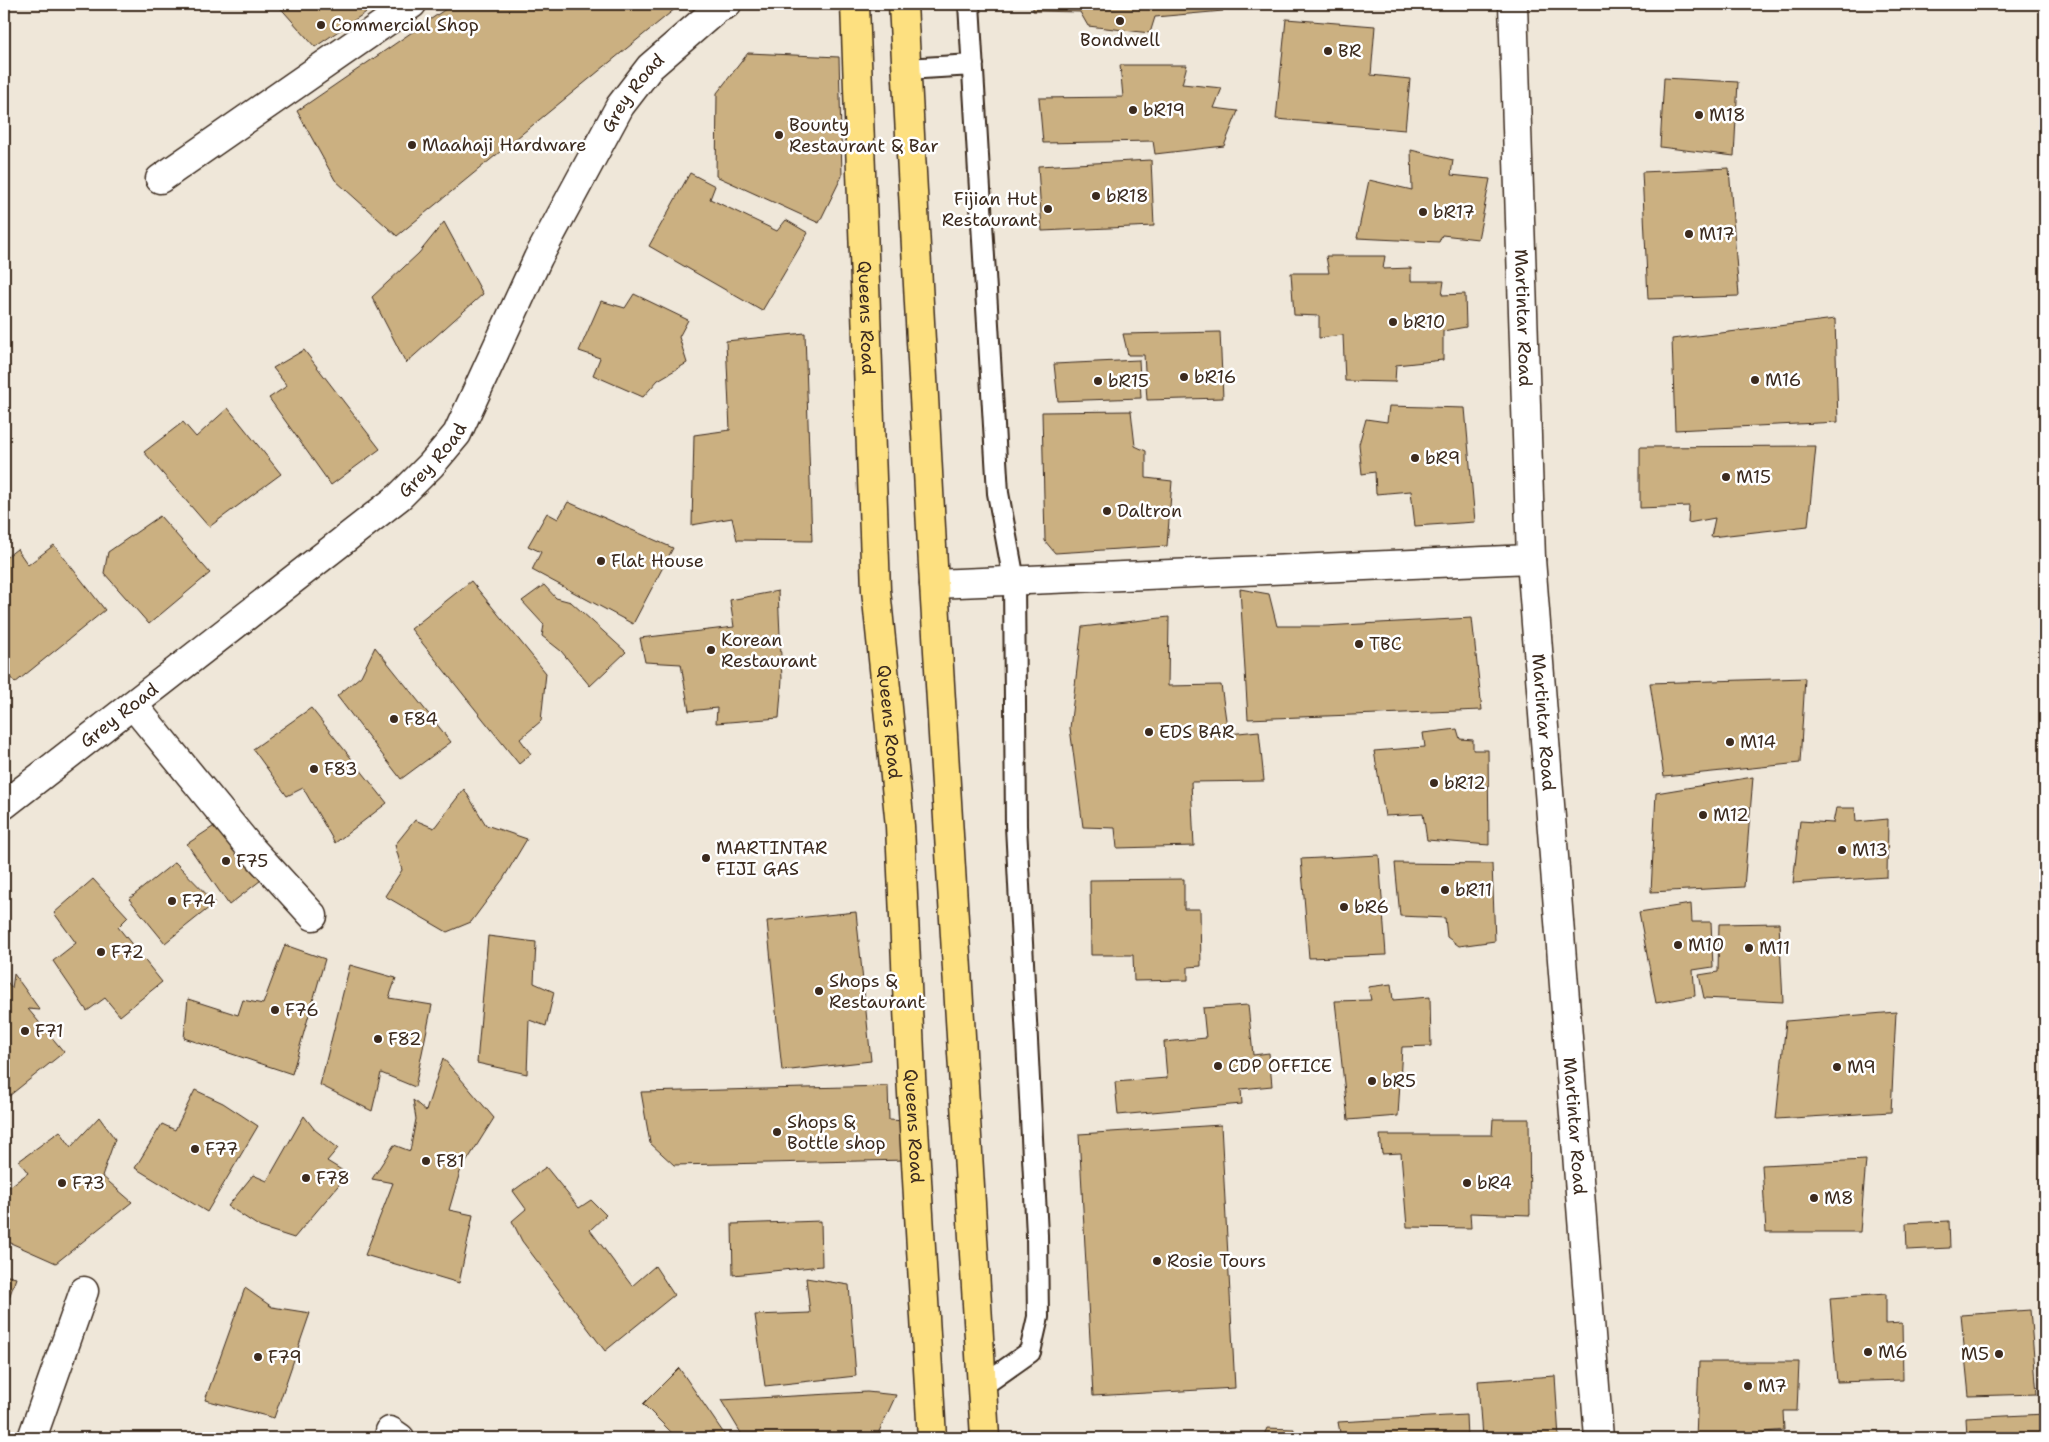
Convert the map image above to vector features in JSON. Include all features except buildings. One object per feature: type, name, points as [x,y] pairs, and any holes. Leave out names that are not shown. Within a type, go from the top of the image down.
[{"type":"main road","name":"Queens Road","points":[[855,4],[876,590],[900,826],[911,1086],[932,1438]]},
{"type":"main road","points":[[903,4],[920,292],[934,584],[985,1438]]},
{"type":"street","points":[[160,179],[412,4]]},
{"type":"street","name":"Grey Road","points":[[4,805],[399,497],[431,465],[456,434],[538,258],[620,106],[650,67],[718,8],[727,4]]},
{"type":"street","name":"Martintar Road","points":[[1513,4],[1531,559],[1599,1438]]},
{"type":"street","points":[[934,584],[1531,559]]},
{"type":"street","points":[[133,705],[248,844],[313,916]]},
{"type":"street","points":[[32,1438],[84,1292]]},
{"type":"lane","points":[[969,4],[998,493],[1014,580],[1016,826],[1038,1235],[1038,1317],[1030,1352],[982,1386]]},
{"type":"lane","points":[[906,69],[973,65]]},
{"type":"place","name":"Bondwell","points":[[1120,21]]},
{"type":"place","name":"Commercial Shop","points":[[321,25]]},
{"type":"place","name":"BR","points":[[1328,51]]},
{"type":"place","name":"bR19","points":[[1133,110]]},
{"type":"place","name":"M18","points":[[1699,115]]},
{"type":"place","name":"Bounty Restaurant & Bar","points":[[779,135]]},
{"type":"place","name":"Maahaji Hardware","points":[[412,145]]},
{"type":"place","name":"bR18","points":[[1096,196]]},
{"type":"place","name":"Fijian Hut Restaurant","points":[[1048,209]]},
{"type":"place","name":"bR17","points":[[1423,212]]},
{"type":"place","name":"M17","points":[[1689,234]]},
{"type":"place","name":"bR10","points":[[1393,322]]},
{"type":"place","name":"bR16","points":[[1184,377]]},
{"type":"place","name":"M16","points":[[1755,380]]},
{"type":"place","name":"bR15","points":[[1098,381]]},
{"type":"place","name":"bR9","points":[[1415,458]]},
{"type":"place","name":"M15","points":[[1726,477]]},
{"type":"place","name":"Daltron","points":[[1107,511]]},
{"type":"place","name":"Flat House","points":[[601,561]]},
{"type":"place","name":"TBC","points":[[1359,644]]},
{"type":"place","name":"Korean Restaurant","points":[[711,650]]},
{"type":"place","name":"F84","points":[[394,719]]},
{"type":"place","name":"EDS BAR","points":[[1149,732]]},
{"type":"place","name":"M14","points":[[1730,742]]},
{"type":"place","name":"F83","points":[[314,769]]},
{"type":"place","name":"bR12","points":[[1434,783]]},
{"type":"place","name":"M12","points":[[1703,815]]},
{"type":"place","name":"M13","points":[[1842,850]]},
{"type":"place","name":"MARTINTAR FIJI GAS","points":[[706,858]]},
{"type":"place","name":"F75","points":[[226,861]]},
{"type":"place","name":"bR11","points":[[1445,890]]},
{"type":"place","name":"F74","points":[[172,901]]},
{"type":"place","name":"bR6","points":[[1344,907]]},
{"type":"place","name":"M10","points":[[1678,945]]},
{"type":"place","name":"M11","points":[[1749,948]]},
{"type":"place","name":"F72","points":[[101,952]]},
{"type":"place","name":"Shops & Restaurant","points":[[819,991]]},
{"type":"place","name":"F76","points":[[275,1010]]},
{"type":"place","name":"F71","points":[[25,1031]]},
{"type":"place","name":"F82","points":[[378,1039]]},
{"type":"place","name":"CDP OFFICE","points":[[1218,1066]]},
{"type":"place","name":"M9","points":[[1837,1067]]},
{"type":"place","name":"bR5","points":[[1372,1081]]},
{"type":"place","name":"Shops & Bottle shop","points":[[777,1132]]},
{"type":"place","name":"F77","points":[[195,1149]]},
{"type":"place","name":"F81","points":[[426,1161]]},
{"type":"place","name":"F78","points":[[306,1178]]},
{"type":"place","name":"F73","points":[[62,1183]]},
{"type":"place","name":"bR4","points":[[1467,1183]]},
{"type":"place","name":"M8","points":[[1814,1198]]},
{"type":"place","name":"Rosie Tours","points":[[1157,1261]]},
{"type":"place","name":"M6","points":[[1868,1352]]},
{"type":"place","name":"M5","points":[[1999,1354]]},
{"type":"place","name":"F79","points":[[258,1357]]},
{"type":"place","name":"M7","points":[[1748,1386]]}]
